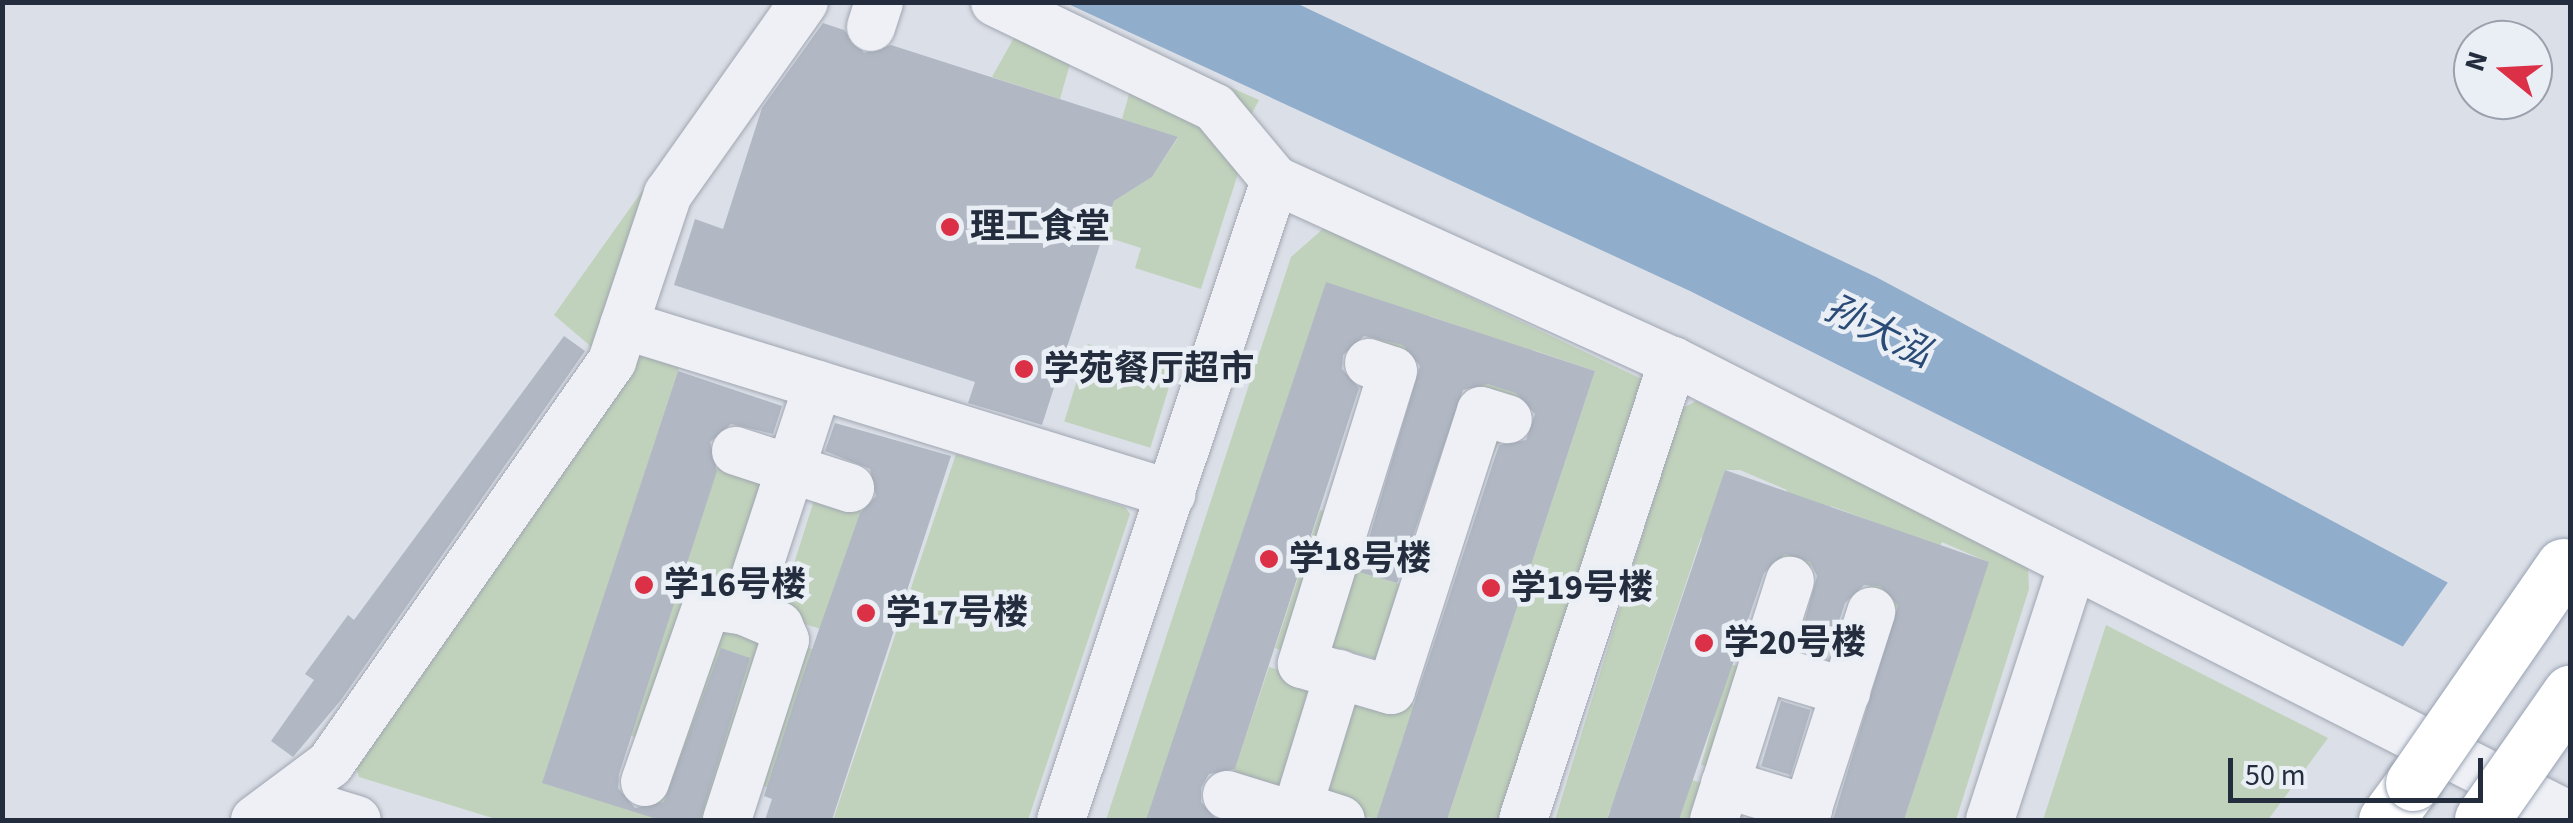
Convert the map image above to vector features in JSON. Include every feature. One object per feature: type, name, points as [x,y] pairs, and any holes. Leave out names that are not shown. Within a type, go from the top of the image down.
[{"type":"main road","points":[[2400,802],[2567,561]]},
{"type":"main road","points":[[2482,820],[2570,693]]},
{"type":"lane","points":[[270,809],[330,764],[612,361],[668,194],[804,2]]},
{"type":"lane","points":[[995,2],[1215,108],[1275,180],[1673,362],[2570,816]]},
{"type":"lane","points":[[1062,820],[1275,180]]},
{"type":"lane","points":[[624,325],[1171,494]]},
{"type":"lane","points":[[1523,820],[1673,362]]},
{"type":"lane","points":[[1227,795],[1307,816],[1305,664],[1346,513],[1388,380]]},
{"type":"lane","points":[[744,610],[818,385]]},
{"type":"lane","points":[[1305,664],[1403,693],[1442,547],[1486,412]]},
{"type":"lane","points":[[736,451],[850,488]]},
{"type":"lane","points":[[1990,820],[2073,564]]},
{"type":"lane","points":[[1790,581],[1719,802],[1806,815],[1871,612]]},
{"type":"lane","points":[[645,782],[700,614],[720,604],[779,626],[785,640],[728,820]]},
{"type":"lane","points":[[1763,666],[1846,692]]},
{"type":"lane","points":[[270,809],[357,820]]},
{"type":"green space","points":[[776,3],[601,355],[554,315]]},
{"type":"green space","points":[[1041,3],[1259,100],[1247,123]]},
{"type":"green space","points":[[1020,27],[1073,53],[1060,99],[992,77]]},
{"type":"green space","points":[[1132,84],[1168,94],[1242,161],[1201,289],[1135,268],[1141,248],[1103,236],[1114,201],[1152,177],[1178,138],[1122,119]]},
{"type":"green space","points":[[1324,228],[1648,382],[1501,820],[1447,820],[1595,371],[1533,350],[1518,407],[1384,661],[1323,644],[1372,354],[1388,303],[1326,283],[1147,820],[1106,820],[1291,257]],"holes":[[[1430,316],[1490,337],[1409,587],[1349,568]]]},
{"type":"green space","points":[[1088,344],[1174,370],[1150,448],[1064,421]]},
{"type":"green space","points":[[630,349],[680,365],[543,783],[642,814],[702,627],[762,631],[720,820],[499,820],[359,777],[356,768]]},
{"type":"green space","points":[[1696,401],[2028,567],[2029,589],[1956,820],[1904,820],[1988,562],[1942,542],[1909,611],[1893,606],[1895,599],[1868,590],[1887,527],[1831,506],[1809,573],[1764,559],[1787,490],[1740,470],[1725,470],[1707,540],[1701,538],[1621,778],[1616,812],[1610,810],[1607,820],[1555,820],[1681,409]]},
{"type":"green space","points":[[956,454],[1125,507],[1130,514],[1028,820],[833,820]]},
{"type":"green space","points":[[720,460],[763,476],[735,582],[710,588],[682,579]]},
{"type":"green space","points":[[814,500],[862,507],[827,631],[795,621],[781,605]]},
{"type":"green space","points":[[1320,510],[1334,514],[1292,654],[1275,648]]},
{"type":"green space","points":[[677,594],[686,597],[640,738],[631,736]]},
{"type":"green space","points":[[2106,625],[2328,738],[2268,820],[2043,820]]},
{"type":"green space","points":[[803,646],[815,650],[771,788],[758,784]]},
{"type":"green space","points":[[1730,664],[1744,668],[1715,769],[1701,765]]},
{"type":"green space","points":[[1269,667],[1314,681],[1289,800],[1229,786]]},
{"type":"green space","points":[[1366,691],[1413,704],[1416,713],[1402,740],[1382,820],[1340,811],[1328,791],[1352,698]]},
{"type":"green space","points":[[1692,780],[1708,785],[1702,820],[1679,820]]},
{"type":"water","name":"孙大泓","points":[[1066,3],[1296,3],[1876,277],[2570,648],[2570,730],[1690,291]]},
{"type":"pier","points":[[2451,578],[2570,642],[2570,735],[2399,652]]},
{"type":"building","name":"理工食堂","points":[[823,23],[844,30],[864,53],[891,45],[1178,137],[1152,177],[1114,201],[1042,425],[968,403],[975,382],[674,285],[695,219],[723,229],[762,108]]},
{"type":"building","points":[[1326,282],[1595,371],[1447,820],[1376,820],[1499,445],[1526,440],[1535,414],[1516,393],[1488,384],[1463,390],[1397,583],[1359,572],[1420,366],[1403,345],[1364,336],[1343,355],[1342,369],[1359,388],[1235,769],[1209,774],[1201,788],[1201,802],[1217,820],[1146,820]]},
{"type":"building","points":[[564,336],[585,351],[341,700],[293,757],[271,741],[314,680],[305,674],[348,615],[354,620]]},
{"type":"building","name":"学16号楼","points":[[678,371],[782,406],[773,434],[731,424],[710,442],[717,471],[619,774],[618,788],[635,808],[664,802],[721,648],[750,658],[700,820],[660,820],[542,783]]},
{"type":"building","name":"学17号楼","points":[[835,423],[951,456],[832,820],[765,820],[772,799],[764,796],[803,675],[860,513],[876,496],[870,469],[825,451]]},
{"type":"building","points":[[1725,470],[1989,562],[1904,820],[1833,820],[1898,605],[1880,586],[1864,585],[1845,603],[1827,658],[1797,649],[1817,576],[1810,562],[1785,554],[1764,573],[1679,820],[1607,820]]},
{"type":"building","points":[[1781,701],[1811,710],[1791,775],[1761,766]]},
{"type":"place","name":"理工食堂","points":[[950,227]]},
{"type":"place","name":"学苑餐厅超市","points":[[1024,369]]},
{"type":"place","name":"学18号楼","points":[[1269,559]]},
{"type":"place","name":"学16号楼","points":[[644,585]]},
{"type":"place","name":"学19号楼","points":[[1491,588]]},
{"type":"place","name":"学17号楼","points":[[866,613]]},
{"type":"place","name":"学20号楼","points":[[1704,643]]}]
